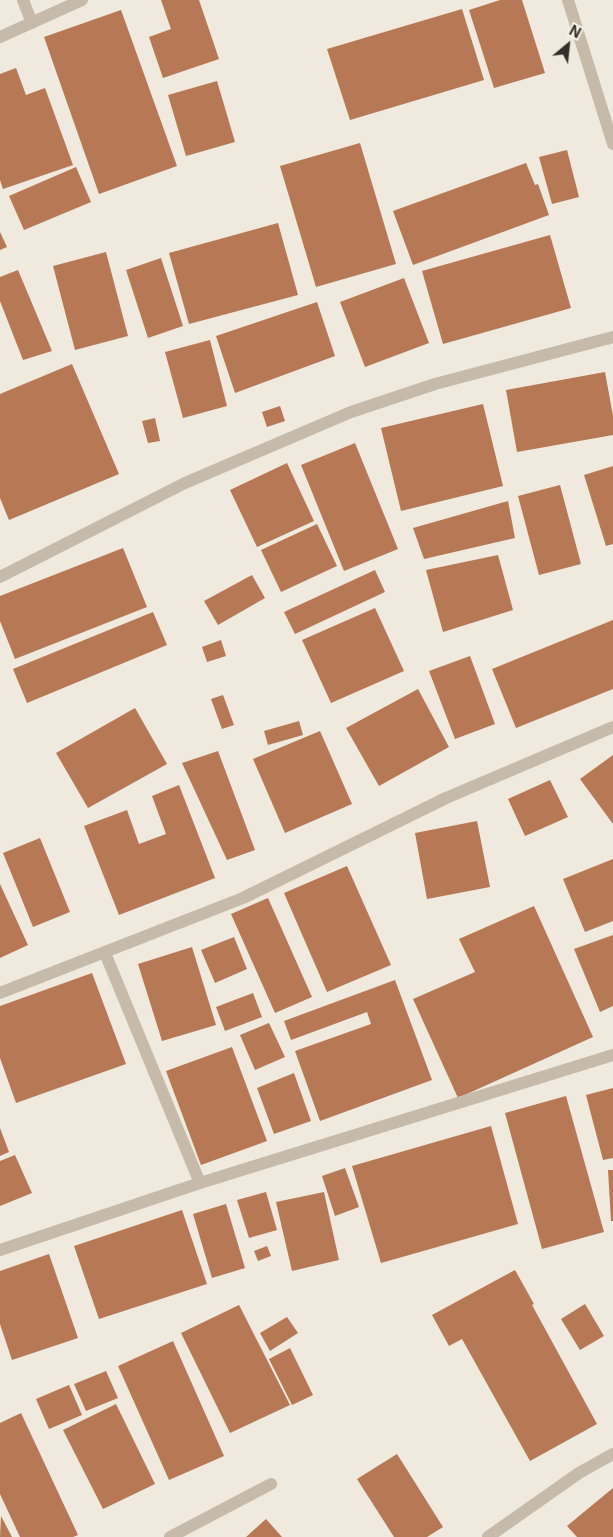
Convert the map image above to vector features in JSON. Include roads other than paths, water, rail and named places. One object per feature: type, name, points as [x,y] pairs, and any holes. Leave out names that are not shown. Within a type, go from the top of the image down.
[{"type":"street","points":[[23,0],[32,23]]},
{"type":"street","points":[[0,36],[82,0]]},
{"type":"street","points":[[568,0],[613,144]]},
{"type":"street","points":[[0,577],[185,482],[351,412],[436,384],[613,336]]},
{"type":"street","points":[[0,993],[243,898],[446,798],[613,727]]},
{"type":"street","points":[[104,953],[200,1183]]},
{"type":"street","points":[[0,1250],[200,1183],[613,1055]]},
{"type":"street","points":[[488,1537],[579,1473],[613,1454]]},
{"type":"street","points":[[170,1537],[271,1484]]}]
